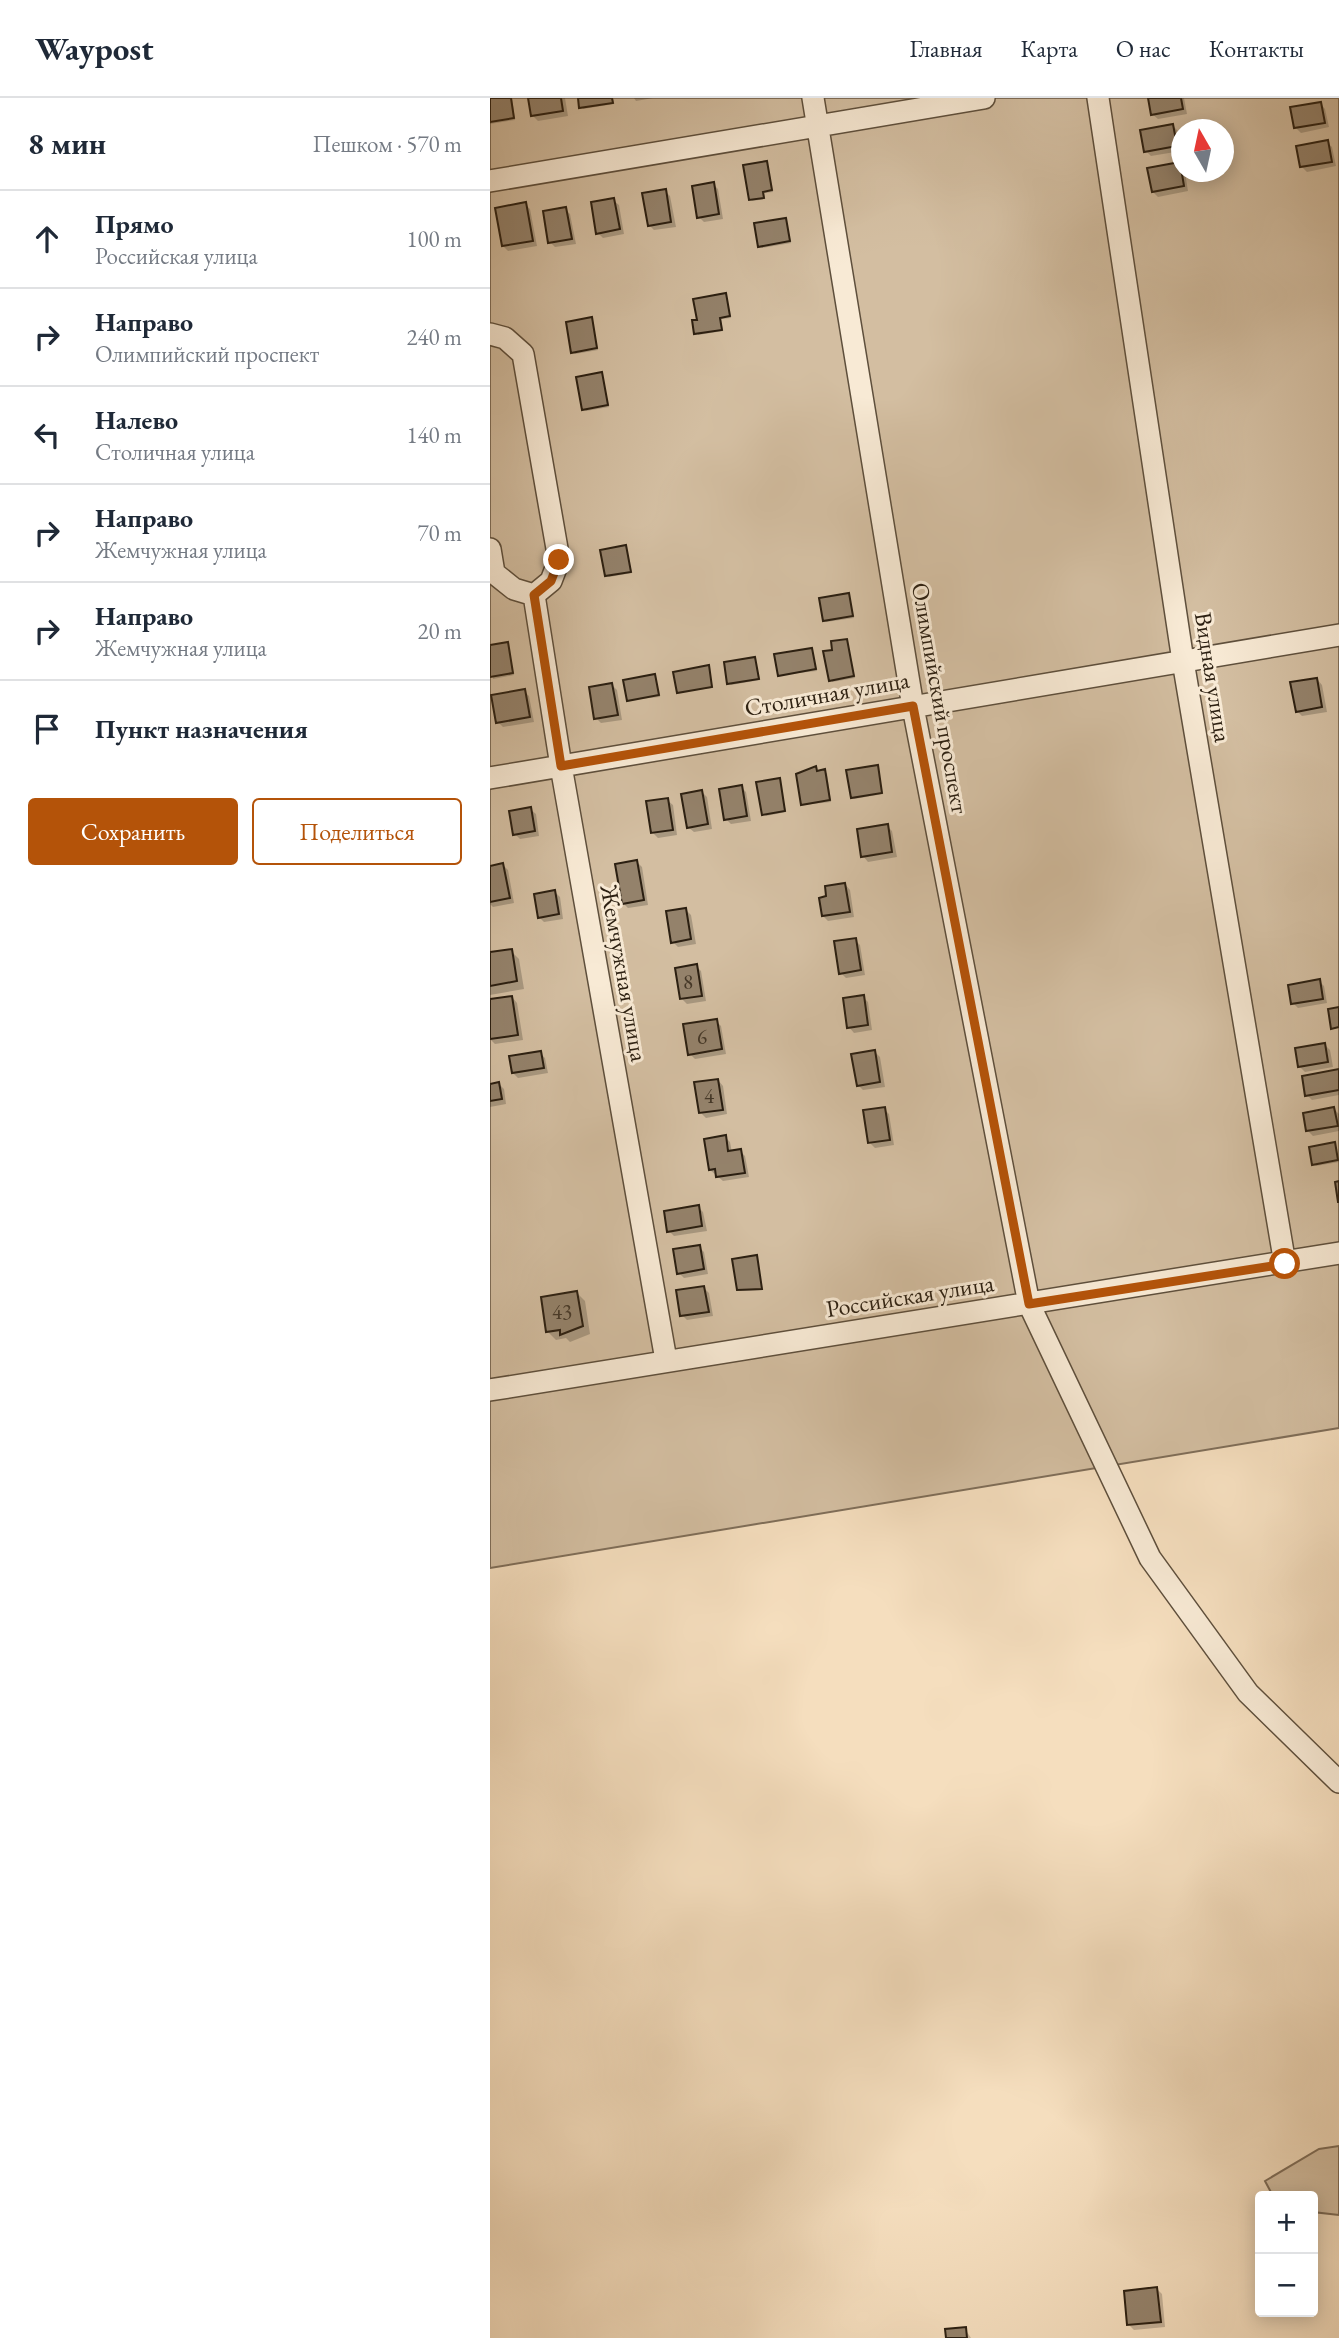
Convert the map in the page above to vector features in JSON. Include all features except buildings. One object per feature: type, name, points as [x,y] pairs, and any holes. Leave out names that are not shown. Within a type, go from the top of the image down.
[{"type":"street","name":"Олимпийский проспект","points":[[813,98],[913,706],[1029,1304],[1150,1558],[1248,1693],[1339,1783]]},
{"type":"street","points":[[490,181],[984,98]]},
{"type":"street","name":"Видная улица","points":[[1098,98],[1183,661],[1285,1264]]},
{"type":"street","points":[[490,334],[505,338],[523,354],[559,560],[551,581],[534,595],[514,589],[494,573],[490,549]]},
{"type":"street","name":"Жемчужная улица","points":[[534,595],[561,766],[666,1360]]},
{"type":"street","name":"Столичная улица","points":[[490,778],[1339,635]]},
{"type":"street","name":"Российская улица","points":[[490,1390],[1285,1264],[1339,1253]]},
{"type":"shaded area","points":[[490,98],[1339,98],[1339,1428],[490,1568]]},
{"type":"shaded area","points":[[1339,2146],[1339,2215],[1318,2213],[1318,2191],[1270,2191],[1265,2181],[1319,2149]]},
{"type":"route","points":[[559,560],[551,581],[534,595],[561,766],[913,706],[1029,1304],[1285,1264]]}]
